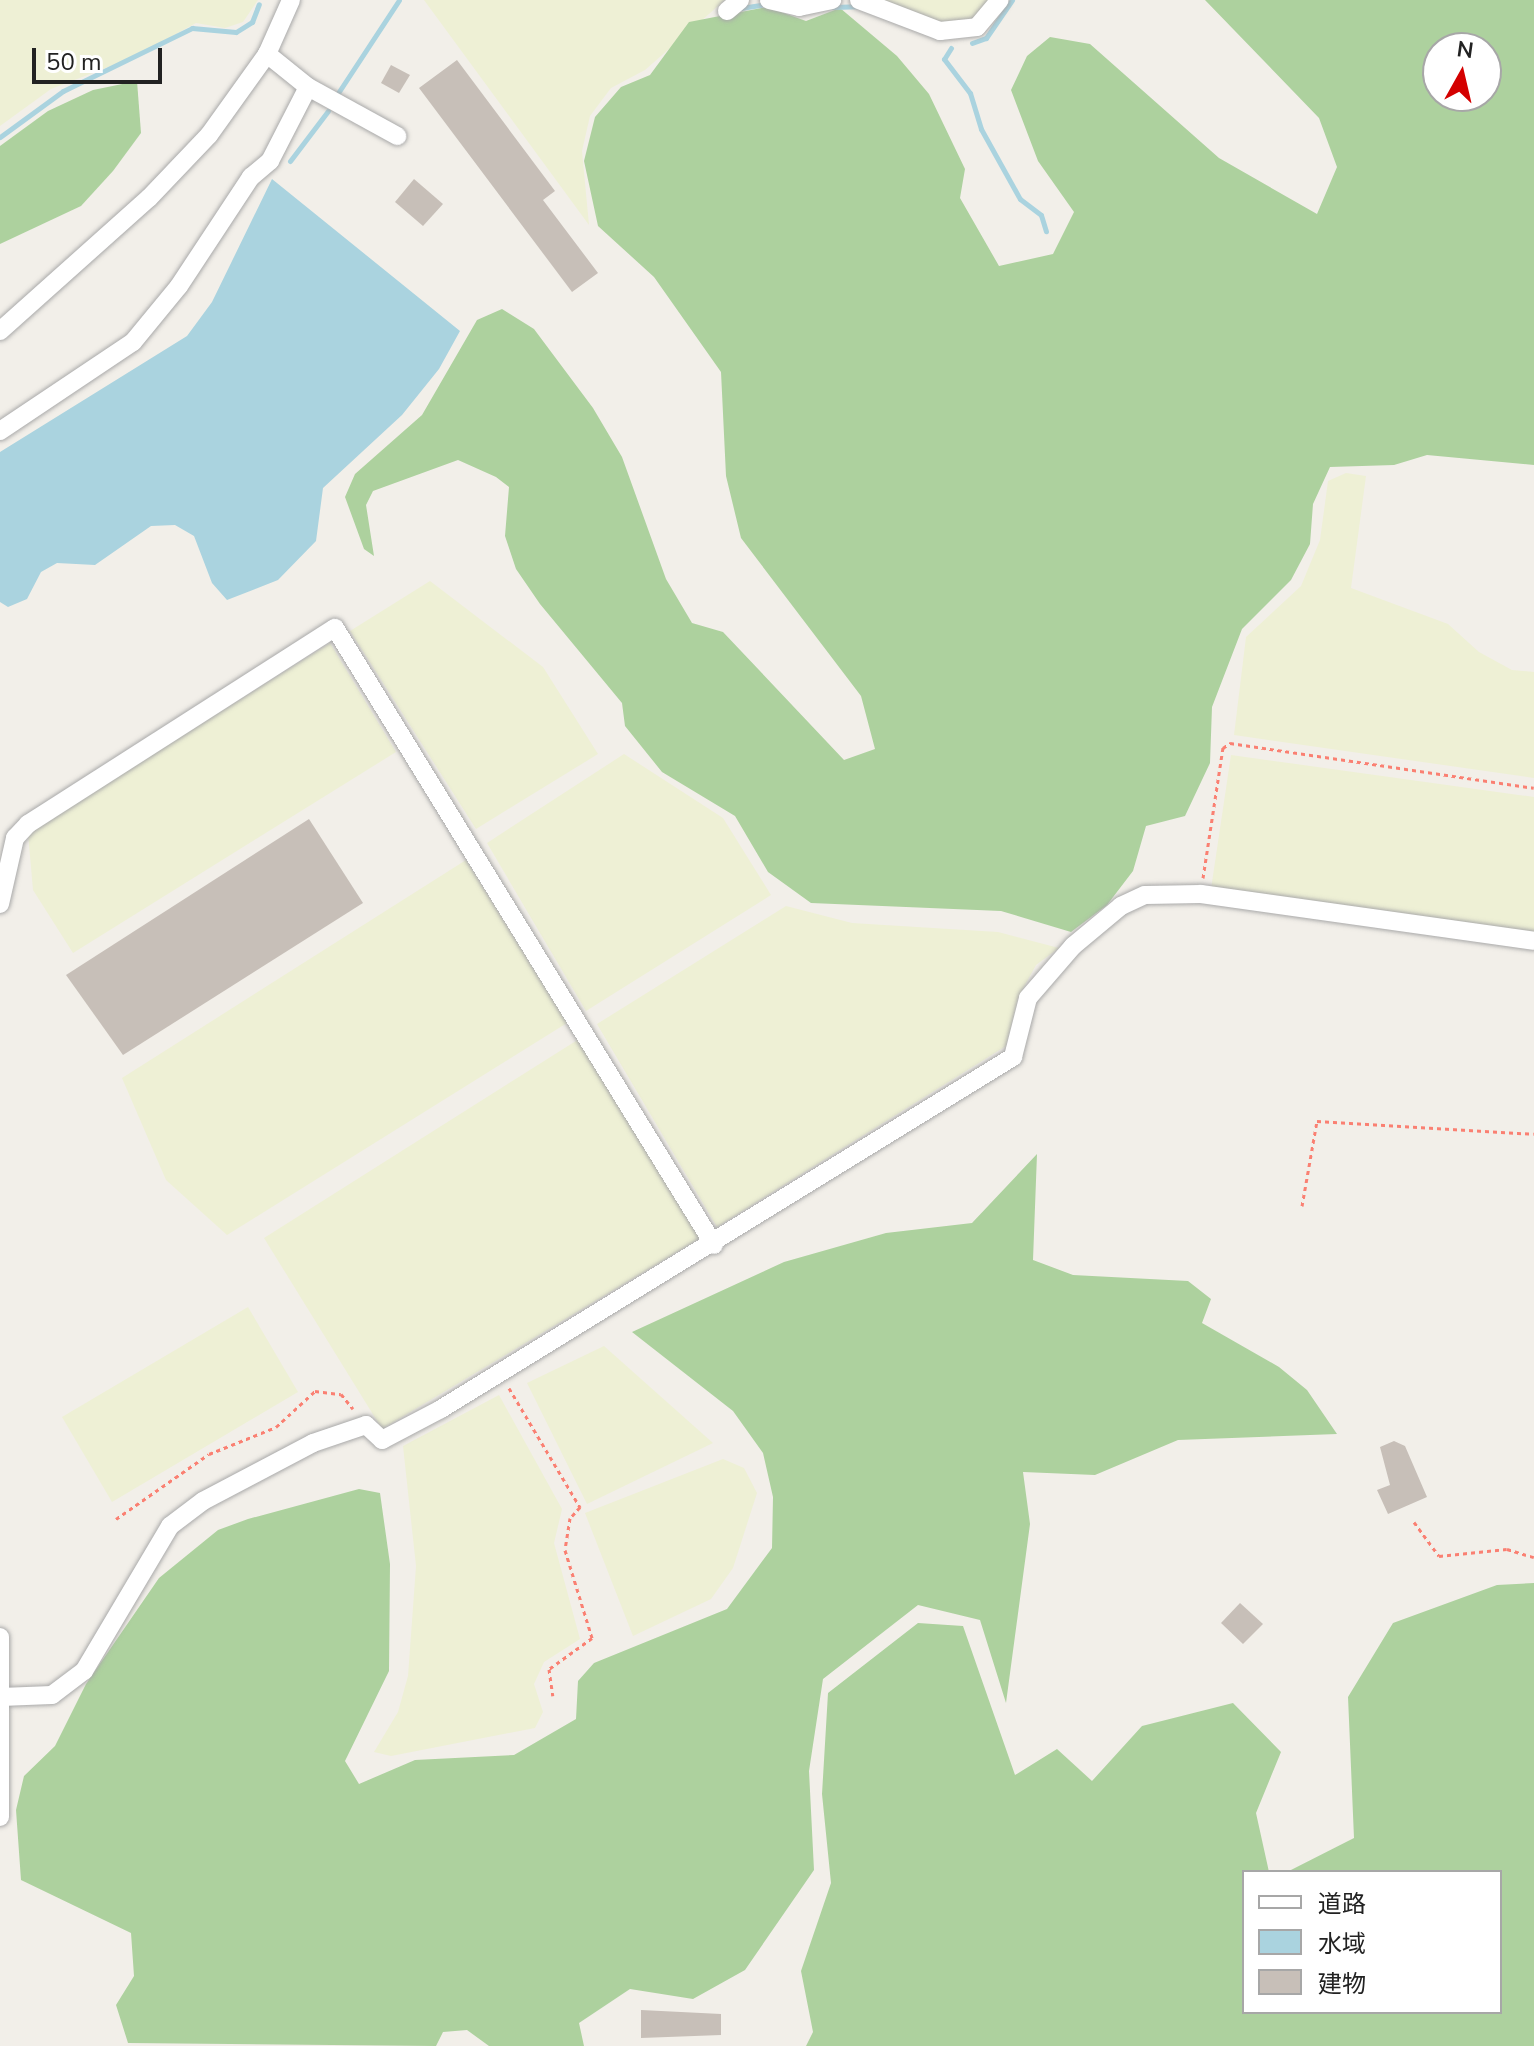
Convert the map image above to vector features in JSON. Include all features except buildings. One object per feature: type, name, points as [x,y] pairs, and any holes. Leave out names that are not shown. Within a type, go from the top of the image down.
[{"type":"street","points":[[0,331],[184,163],[267,54],[291,0]]},
{"type":"street","points":[[769,0],[799,7],[832,0]]},
{"type":"street","points":[[859,0],[940,31],[977,27],[1000,0]]},
{"type":"street","points":[[267,54],[308,87],[397,136]]},
{"type":"street","points":[[0,431],[94,372],[157,316],[251,177],[270,161],[308,87]]},
{"type":"street","points":[[0,904],[15,838],[28,824],[335,628],[714,1245]]},
{"type":"street","points":[[1,1697],[52,1695],[84,1671],[170,1526],[203,1501],[313,1443],[366,1425],[382,1440],[501,1374],[714,1245],[1013,1057],[1028,998],[1108,913],[1145,895],[1201,894],[1534,941]]},
{"type":"street","points":[[0,1637],[0,1817]]},
{"type":"path","points":[[1201,894],[1223,748],[1230,743],[1534,788]]},
{"type":"path","points":[[1302,1206],[1317,1121],[1534,1134]]},
{"type":"path","points":[[501,1374],[580,1507],[570,1518],[565,1550],[592,1638],[549,1669],[553,1696]]},
{"type":"path","points":[[116,1519],[209,1454],[276,1427],[315,1391],[341,1394],[366,1425]]},
{"type":"path","points":[[1414,1522],[1439,1556],[1507,1549],[1534,1557]]},
{"type":"green space","points":[[0,0],[258,0],[243,22],[225,28],[196,23],[134,57],[51,89],[0,126]]},
{"type":"green space","points":[[424,0],[725,0],[645,70],[611,88],[590,116],[582,151],[589,225]]},
{"type":"green space","points":[[881,0],[995,0],[986,14],[953,27]]},
{"type":"green space","points":[[1205,0],[1534,0],[1534,465],[1427,455],[1394,465],[1330,467],[1313,504],[1310,544],[1291,580],[1242,629],[1212,707],[1210,763],[1185,816],[1146,826],[1133,871],[1107,905],[1071,932],[1001,911],[811,903],[768,872],[735,816],[662,772],[625,726],[622,703],[540,604],[516,569],[505,536],[509,487],[496,477],[458,460],[373,491],[366,505],[374,556],[364,549],[345,497],[355,474],[422,415],[477,320],[502,309],[534,329],[593,408],[622,457],[666,579],[692,623],[723,632],[844,760],[875,749],[861,696],[741,538],[726,476],[721,372],[654,277],[598,226],[584,161],[595,117],[621,87],[650,75],[689,22],[767,7],[806,21],[840,8],[897,56],[929,94],[965,169],[960,198],[999,266],[1053,254],[1074,212],[1038,161],[1011,90],[1027,56],[1050,37],[1090,44],[1219,158],[1317,214],[1337,167],[1319,118]]},
{"type":"green space","points":[[137,81],[141,133],[113,171],[81,206],[0,244],[0,146],[48,111],[93,90]]},
{"type":"green space","points":[[1346,473],[1366,476],[1351,588],[1448,624],[1479,652],[1512,670],[1534,672],[1534,778],[1234,735],[1246,637],[1301,586],[1320,540],[1328,481]]},
{"type":"green space","points":[[430,581],[543,667],[598,754],[476,829],[350,631]]},
{"type":"green space","points":[[330,643],[396,752],[73,953],[33,890],[28,833]]},
{"type":"green space","points":[[624,754],[723,818],[771,895],[586,1011],[487,843]]},
{"type":"green space","points":[[1231,755],[1534,797],[1534,933],[1211,889]]},
{"type":"green space","points":[[466,860],[567,1023],[227,1235],[166,1180],[122,1078]]},
{"type":"green space","points":[[786,906],[852,923],[998,932],[1059,948],[1036,965],[1018,998],[1006,1046],[717,1227],[597,1024]]},
{"type":"green space","points":[[579,1039],[702,1237],[382,1429],[264,1238]]},
{"type":"green space","points":[[1037,1154],[1033,1260],[1073,1275],[1188,1281],[1211,1299],[1202,1323],[1279,1367],[1307,1390],[1337,1434],[1178,1440],[1095,1475],[1023,1472],[1030,1524],[1006,1703],[980,1620],[918,1605],[823,1679],[809,1771],[814,1870],[745,1970],[693,1999],[630,1989],[579,2023],[584,2046],[489,2046],[467,2030],[443,2032],[436,2046],[128,2043],[116,2005],[134,1976],[131,1933],[21,1880],[16,1810],[24,1776],[55,1746],[86,1684],[159,1578],[218,1530],[359,1489],[380,1493],[390,1564],[389,1671],[345,1761],[359,1784],[415,1760],[514,1755],[576,1719],[578,1681],[594,1663],[727,1609],[772,1548],[773,1497],[763,1453],[733,1411],[632,1332],[784,1262],[886,1233],[972,1223]]},
{"type":"green space","points":[[248,1307],[298,1392],[112,1502],[62,1417]]},
{"type":"green space","points":[[604,1346],[713,1443],[587,1504],[527,1383]]},
{"type":"green space","points":[[499,1395],[562,1509],[554,1543],[580,1639],[544,1662],[534,1684],[543,1712],[535,1728],[391,1756],[374,1752],[398,1712],[408,1676],[416,1566],[403,1446]]},
{"type":"green space","points":[[723,1459],[744,1468],[757,1493],[733,1568],[711,1599],[633,1636],[585,1513]]},
{"type":"green space","points":[[1534,1583],[1534,2046],[806,2046],[813,2032],[801,1971],[831,1883],[822,1794],[828,1693],[918,1623],[963,1626],[1015,1775],[1057,1749],[1092,1781],[1142,1726],[1233,1703],[1281,1752],[1256,1813],[1269,1870],[1242,1870],[1242,2014],[1502,2014],[1502,1870],[1291,1870],[1354,1838],[1348,1697],[1393,1623],[1497,1585]]},
{"type":"water","points":[[272,179],[460,331],[439,369],[402,415],[323,488],[316,541],[278,580],[227,600],[212,583],[194,536],[175,525],[151,526],[95,565],[57,563],[41,572],[27,599],[8,607],[0,602],[0,452],[187,336],[212,302]]},
{"type":"waterway","points":[[338,93],[399,0]]},
{"type":"waterway","points":[[972,43],[986,38],[1012,0]]},
{"type":"waterway","points":[[0,137],[63,91],[192,28],[236,32],[252,22],[259,4]]},
{"type":"waterway","points":[[741,8],[766,4]]},
{"type":"waterway","points":[[833,7],[858,6]]},
{"type":"waterway","points":[[951,48],[944,59],[970,93],[981,129],[1020,199],[1041,215],[1046,231]]},
{"type":"waterway","points":[[290,161],[328,111]]}]
